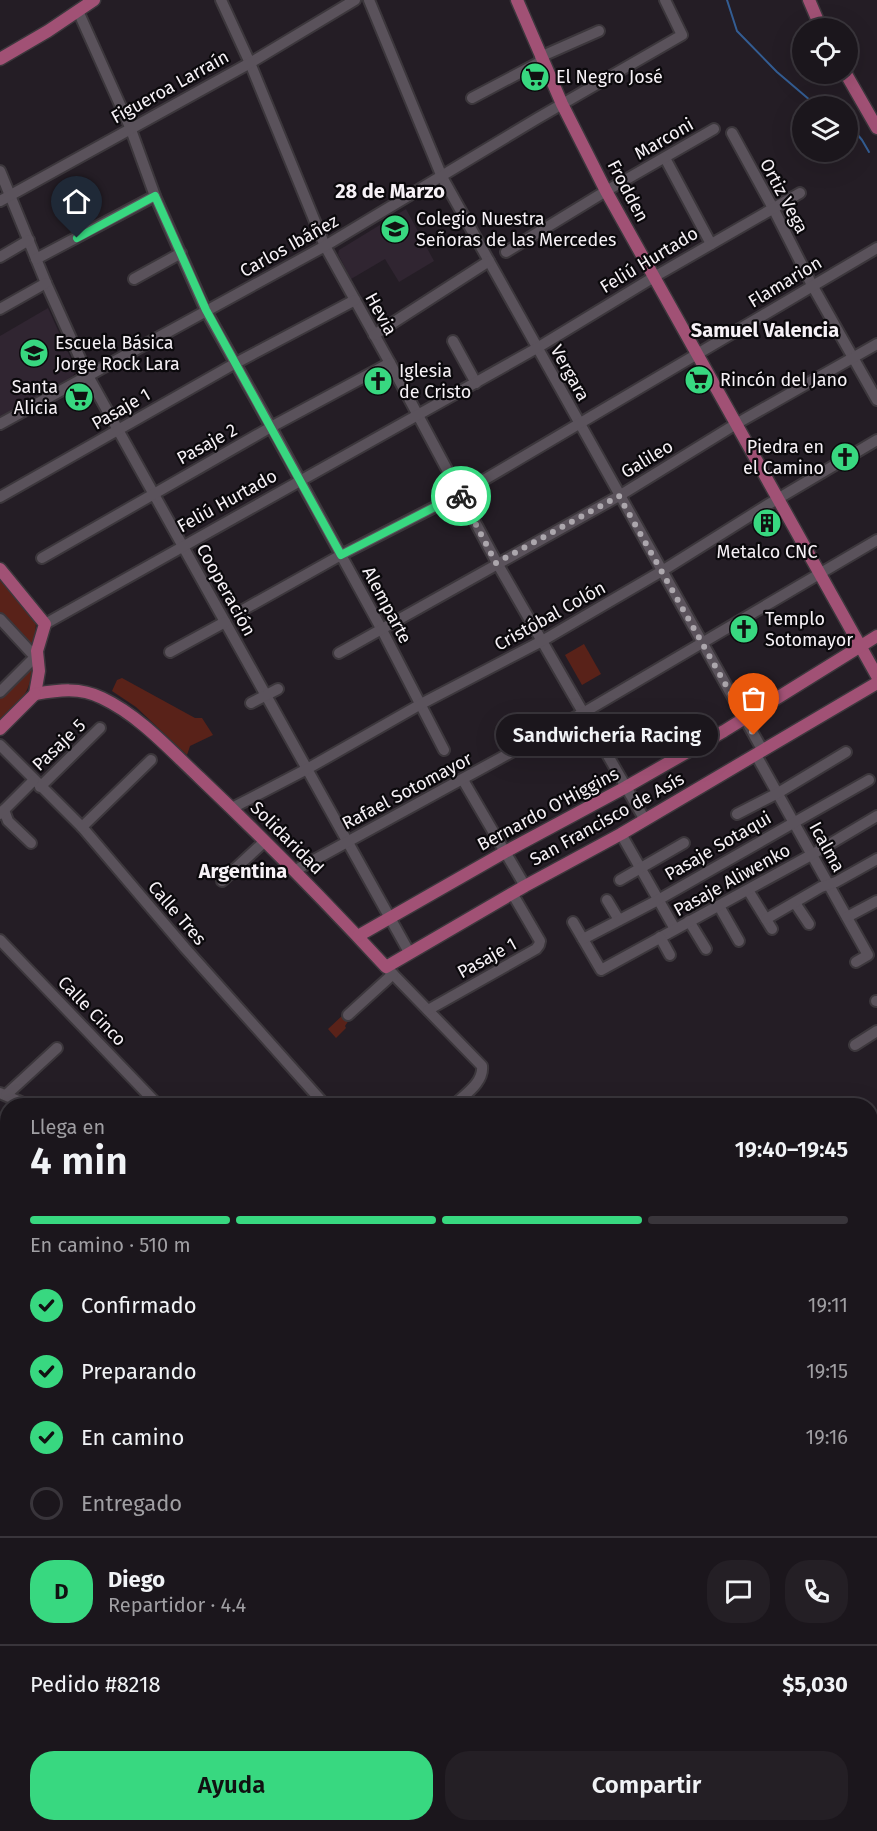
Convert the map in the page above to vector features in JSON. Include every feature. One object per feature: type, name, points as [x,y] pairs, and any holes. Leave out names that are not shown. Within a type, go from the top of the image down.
[{"type":"main road","points":[[0,58],[94,0]]},
{"type":"main road","name":"Frodden","points":[[517,0],[541,59],[606,191],[877,676]]},
{"type":"main road","points":[[809,0],[817,18]]},
{"type":"main road","points":[[0,53],[32,40]]},
{"type":"main road","points":[[852,84],[877,128]]},
{"type":"main road","points":[[0,569],[45,624],[39,639],[36,694],[0,729]]},
{"type":"main road","name":"Bernardo O'Higgins","points":[[358,936],[505,852],[626,788],[877,636]]},
{"type":"main road","name":"San Francisco de Asís","points":[[389,970],[409,952],[621,834],[877,682]]},
{"type":"main road","name":"Solidaridad","points":[[36,694],[63,689],[77,690],[101,697],[126,711],[232,808],[389,970]]},
{"type":"street","name":"Hevia","points":[[221,0],[250,63],[325,246],[496,563],[645,820]]},
{"type":"street","name":"Figueroa Larraín","points":[[0,201],[250,63],[355,0]]},
{"type":"street","name":"Vergara","points":[[369,0],[442,177],[745,718],[760,753]]},
{"type":"street","name":"Carlos Ibáñez","points":[[0,424],[325,246],[682,35],[664,0]]},
{"type":"street","name":"Alemparte","points":[[78,11],[130,128],[155,196],[206,310],[382,630],[444,750]]},
{"type":"street","points":[[472,98],[541,59],[599,32]]},
{"type":"street","name":"Marconi","points":[[506,252],[714,129]]},
{"type":"street","name":"Ortiz Vega","points":[[732,133],[812,285],[877,400]]},
{"type":"street","points":[[665,158],[711,244]]},
{"type":"street","name":"Cooperación","points":[[0,171],[46,283],[88,376],[409,952]]},
{"type":"street","name":"Feliú Hurtado","points":[[45,624],[476,383],[654,277],[800,194]]},
{"type":"street","points":[[36,259],[155,196]]},
{"type":"street","points":[[0,257],[29,240]]},
{"type":"street","name":"Flamarion","points":[[241,611],[341,555],[460,494],[877,248]]},
{"type":"street","points":[[134,279],[181,253]]},
{"type":"street","points":[[374,335],[489,261]]},
{"type":"street","points":[[0,309],[46,283]]},
{"type":"street","name":"Pasaje 1","points":[[0,497],[234,364],[355,300]]},
{"type":"street","points":[[453,341],[476,383]]},
{"type":"street","name":"Galileo","points":[[339,653],[619,496],[736,424],[877,344]]},
{"type":"street","name":"Pasaje 2","points":[[42,558],[153,493],[390,363]]},
{"type":"street","name":"Cristóbal Colón","points":[[232,808],[307,770],[421,704],[542,641],[877,440]]},
{"type":"street","name":"Rafael Sotomayor","points":[[294,871],[584,713],[877,540]]},
{"type":"street","points":[[0,620],[38,660]]},
{"type":"street","points":[[170,652],[225,622]]},
{"type":"street","points":[[0,692],[31,661],[38,660]]},
{"type":"street","points":[[251,703],[278,688]]},
{"type":"street","name":"Pasaje 5","points":[[2,812],[100,728]]},
{"type":"street","name":"Calle Tres","points":[[0,745],[82,827],[185,948],[319,1098]]},
{"type":"street","points":[[737,814],[778,793],[846,752]]},
{"type":"street","name":"Icalma","points":[[760,753],[778,793],[867,952]]},
{"type":"street","points":[[82,827],[151,760]]},
{"type":"street","points":[[463,780],[525,886]]},
{"type":"street","name":"Pasaje Sotaqui","points":[[583,939],[658,900],[869,780]]},
{"type":"street","points":[[2,812],[31,843]]},
{"type":"street","name":"Pasaje Aliwenko","points":[[583,939],[597,966],[601,969],[813,854],[877,816]]},
{"type":"street","points":[[621,834],[675,929]]},
{"type":"street","points":[[222,881],[265,841]]},
{"type":"street","points":[[620,880],[684,843]]},
{"type":"street","points":[[748,890],[769,924],[795,903],[821,887],[877,859]]},
{"type":"street","name":"Pasaje 1","points":[[428,1010],[536,949],[539,945],[540,941],[512,893]]},
{"type":"street","points":[[607,900],[619,920]]},
{"type":"street","points":[[847,917],[877,901]]},
{"type":"street","points":[[795,903],[809,924]]},
{"type":"street","points":[[718,906],[739,941]]},
{"type":"street","points":[[689,921],[706,949]]},
{"type":"street","points":[[573,922],[583,939]]},
{"type":"street","points":[[660,938],[670,955]]},
{"type":"street","name":"Calle Cinco","points":[[0,940],[151,1098]]},
{"type":"street","points":[[856,962],[877,944]]},
{"type":"street","points":[[348,1015],[389,970]]},
{"type":"street","name":"Solidaridad","points":[[389,970],[482,1066],[479,1080],[461,1098]]},
{"type":"street","points":[[855,1045],[877,1031]]},
{"type":"street","points":[[3,1094],[57,1048]]},
{"type":"shaded area","name":"Colegio Nuestra Señoras de las Mercedes","points":[[406,209],[434,261],[399,282],[385,259],[351,279],[338,254],[339,250]]},
{"type":"shaded area","name":"Escuela Básica Jorge Rock Lara","points":[[48,308],[76,370],[73,376],[0,417],[0,336]]},
{"type":"shaded area","points":[[0,578],[36,622],[35,637],[31,645],[0,617]]},
{"type":"shaded area","points":[[584,644],[601,674],[582,685],[565,655]]},
{"type":"shaded area","points":[[33,663],[30,683],[24,696],[0,721],[0,696]]},
{"type":"shaded area","points":[[122,678],[195,718],[202,718],[213,735],[190,746],[187,755],[136,707],[112,691],[117,680]]},
{"type":"shaded area","points":[[344,1014],[349,1020],[346,1028],[336,1038],[328,1029]]},
{"type":"waterway","points":[[727,0],[737,31],[777,72],[805,96]]},
{"type":"waterway","points":[[858,135],[869,152]]},
{"type":"way so far","points":[[461,496],[496,563],[619,496],[754,735]]},
{"type":"place","name":"El Negro José","points":[[535,77]]},
{"type":"place","name":"Colegio Nuestra Señoras de las Mercedes","points":[[395,229]]},
{"type":"place","name":"Escuela Básica Jorge Rock Lara","points":[[34,353]]},
{"type":"place","name":"Rincón del Jano","points":[[699,380]]},
{"type":"place","name":"Iglesia de Cristo","points":[[378,381]]},
{"type":"place","name":"Santa Alicia","points":[[79,397]]},
{"type":"place","name":"Piedra en el Camino","points":[[845,457]]},
{"type":"place","name":"Metalco CNC","points":[[767,523]]},
{"type":"place","name":"Templo Sotomayor","points":[[744,629]]},
{"type":"place","name":"Sandwichería Racing","points":[[754,735]]},
{"type":"district","name":"28 de Marzo","points":[[390,191]]},
{"type":"district","name":"Samuel Valencia","points":[[765,330]]},
{"type":"district","name":"Argentina","points":[[243,871]]},
{"type":"route","points":[[77,238],[155,196],[206,310],[341,555],[460,494],[461,496]]}]
